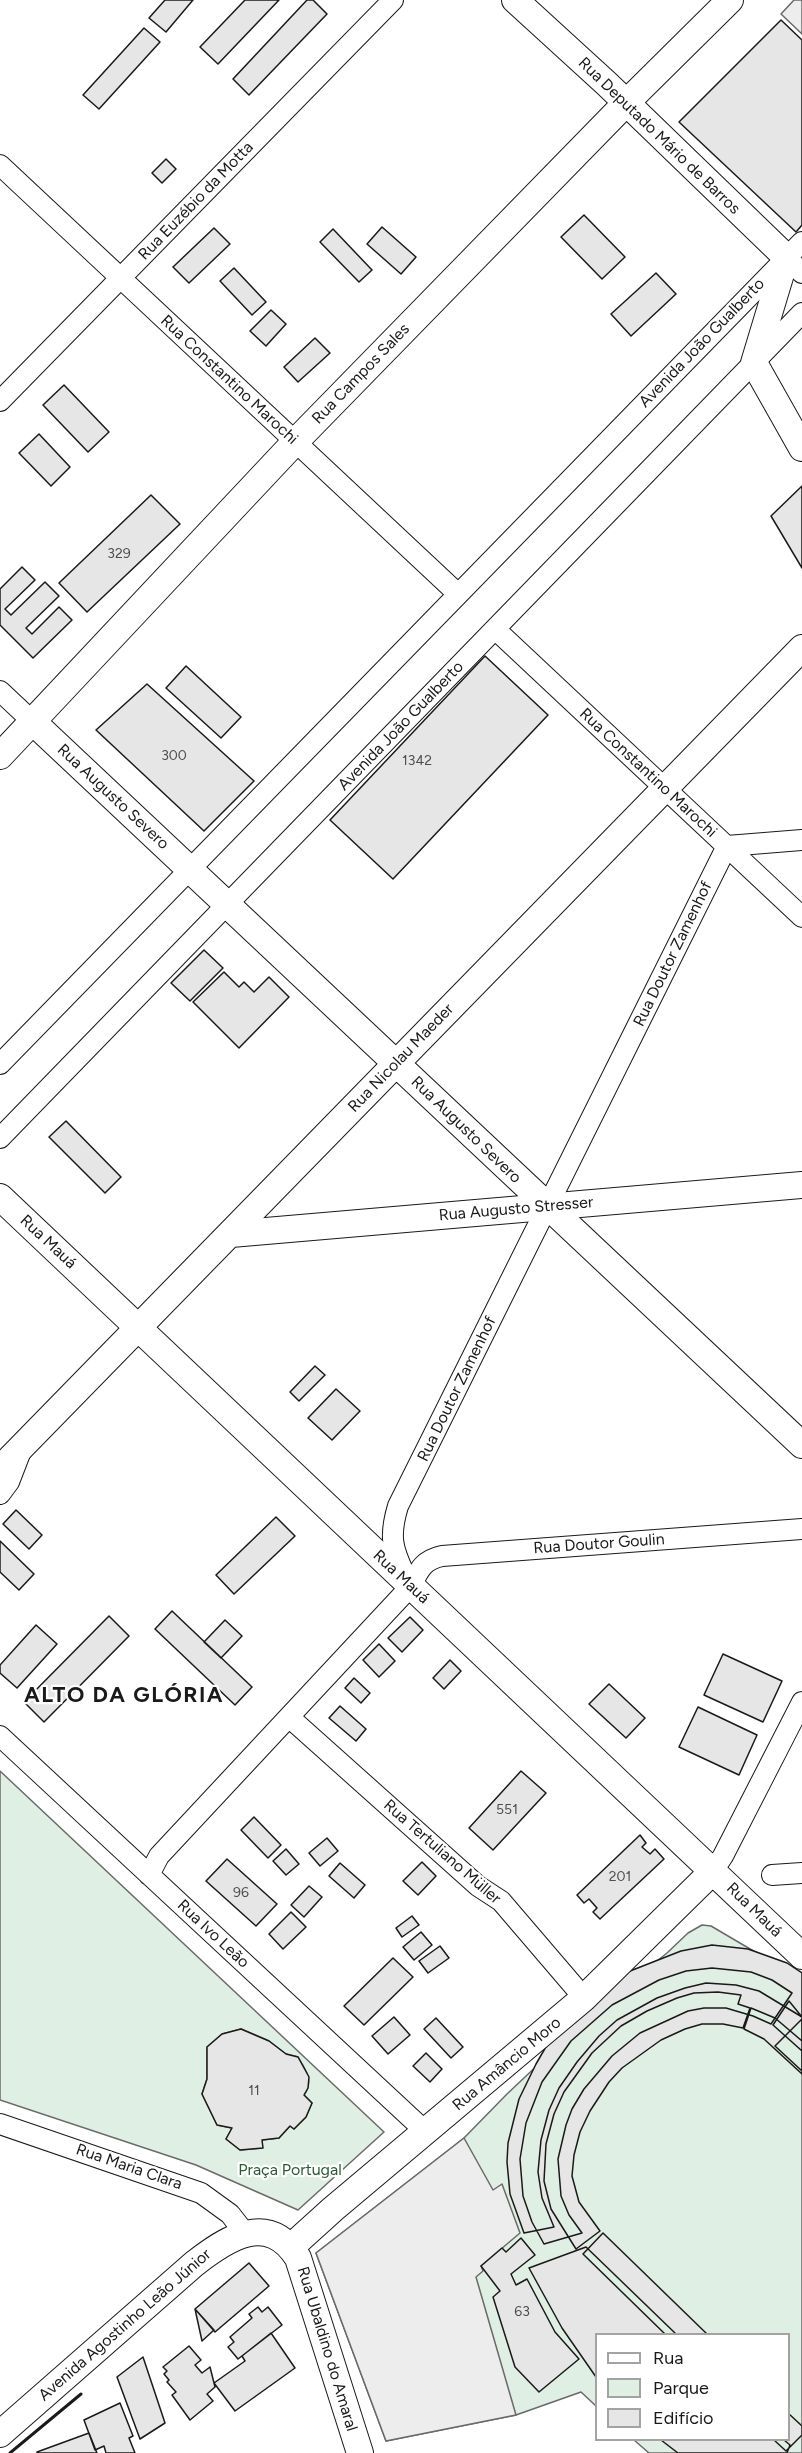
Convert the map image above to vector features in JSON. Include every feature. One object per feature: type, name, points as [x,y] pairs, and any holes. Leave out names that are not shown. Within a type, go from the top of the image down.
[{"type":"main road","name":"Rua Deputado Mário de Barros","points":[[515,0],[797,257]]},
{"type":"main road","name":"Rua Campos Sales","points":[[0,756],[295,442],[626,103],[730,0]]},
{"type":"main road","points":[[797,257],[754,363],[802,448]]},
{"type":"main road","name":"Rua Nicolau Maeder","points":[[0,1468],[11,1448],[138,1328],[231,1234],[802,648]]},
{"type":"main road","name":"Rua Augusto Severo","points":[[33,722],[802,1445]]},
{"type":"main road","name":"Rua Augusto Stresser","points":[[231,1234],[802,1185]]},
{"type":"main road","name":"Rua Mauá","points":[[0,1197],[802,1956]]},
{"type":"main road","name":"Rua Amâncio Moro","points":[[291,2247],[584,1998],[713,1871]]},
{"type":"main road","points":[[244,2232],[268,2234],[291,2247]]},
{"type":"main road","name":"Avenida Agostinho Leão Júnior","points":[[0,2434],[194,2264],[212,2250],[244,2232]]},
{"type":"main road","name":"Rua Ubaldino do Amaral","points":[[291,2247],[298,2258],[360,2453]]},
{"type":"street","name":"Rua Euzébio da Motta","points":[[0,401],[393,0]]},
{"type":"street","name":"Rua Constantino Marochi","points":[[0,165],[458,594]]},
{"type":"street","name":"Avenida João Gualberto","points":[[0,1064],[458,594],[797,257]]},
{"type":"street","name":"Avenida João Gualberto","points":[[0,1138],[802,313]]},
{"type":"street","name":"Rua Constantino Marochi","points":[[495,629],[802,917]]},
{"type":"street","name":"Rua Augusto Severo","points":[[0,691],[33,722]]},
{"type":"street","points":[[727,846],[802,840]]},
{"type":"street","name":"Rua Doutor Zamenhof","points":[[411,1586],[395,1556],[392,1539],[393,1522],[398,1506],[727,846]]},
{"type":"street","points":[[0,1494],[9,1482],[11,1448]]},
{"type":"street","name":"Rua Doutor Goulin","points":[[411,1586],[422,1565],[430,1559],[442,1556],[802,1529]]},
{"type":"street","points":[[149,1875],[159,1856],[411,1586]]},
{"type":"street","points":[[713,1871],[723,1856],[802,1702]]},
{"type":"street","name":"Rua Tertuliano Müller","points":[[289,1717],[478,1886],[501,1901],[584,1998]]},
{"type":"street","name":"Rua Ivo Leão","points":[[0,1736],[426,2132]]},
{"type":"street","points":[[772,1875],[802,1873]]},
{"type":"street","name":"Rua Maria Clara","points":[[0,2124],[193,2189],[216,2202],[244,2232]]},
{"type":"green space","name":"Praça Portugal","points":[[0,1771],[384,2132],[298,2210],[196,2165],[0,2100]],"holes":[[[241,2029],[269,2041],[286,2054],[298,2057],[309,2080],[304,2095],[312,2103],[306,2117],[294,2129],[290,2126],[279,2138],[262,2140],[262,2148],[240,2150],[226,2139],[232,2128],[217,2125],[202,2094],[207,2079],[207,2047],[222,2034]]]},
{"type":"green space","points":[[702,1925],[711,1926],[791,1973],[802,1984],[802,2453],[649,2453],[635,2441],[790,2441],[790,2333],[595,2333],[595,2405],[581,2392],[516,2415],[386,2441],[316,2253],[464,2138],[598,2008],[667,1953],[688,1933]]},
{"type":"shaded area","points":[[794,0],[802,0],[802,34],[781,14]]},
{"type":"shaded area","points":[[464,2138],[493,2190],[502,2184],[520,2233],[481,2266],[483,2271],[476,2277],[516,2415],[386,2441],[316,2253]]},
{"type":"building","points":[[165,0],[193,0],[166,32],[149,18]]},
{"type":"building","points":[[245,0],[279,0],[218,64],[200,47]]},
{"type":"building","points":[[307,0],[313,0],[327,14],[249,95],[233,79]]},
{"type":"building","points":[[781,20],[802,40],[802,225],[796,232],[679,122]]},
{"type":"building","points":[[144,28],[160,42],[99,109],[83,95]]},
{"type":"building","points":[[166,159],[176,169],[162,183],[152,173]]},
{"type":"building","points":[[584,215],[625,257],[602,279],[561,237]]},
{"type":"building","points":[[382,227],[416,257],[401,274],[367,244]]},
{"type":"building","points":[[214,228],[230,244],[189,283],[173,267]]},
{"type":"building","points":[[333,229],[372,270],[359,282],[320,242]]},
{"type":"building","points":[[234,268],[266,302],[252,315],[220,281]]},
{"type":"building","points":[[656,273],[676,294],[631,336],[611,314]]},
{"type":"building","points":[[271,310],[286,324],[266,346],[250,331]]},
{"type":"building","points":[[315,338],[330,353],[298,382],[284,367]]},
{"type":"building","points":[[64,385],[109,432],[88,452],[43,405]]},
{"type":"building","points":[[39,434],[70,467],[51,486],[19,453]]},
{"type":"building","points":[[802,486],[802,568],[771,516]]},
{"type":"building","points":[[151,495],[180,524],[87,612],[59,583]]},
{"type":"building","points":[[22,567],[35,580],[5,609],[11,615],[45,582],[59,596],[26,628],[32,634],[59,607],[72,620],[33,658],[0,625],[0,589]]},
{"type":"building","points":[[485,656],[548,715],[393,879],[330,820]]},
{"type":"building","points":[[186,666],[241,717],[221,738],[166,688]]},
{"type":"building","points":[[147,684],[254,781],[204,831],[96,730]]},
{"type":"building","points":[[204,950],[223,968],[190,1001],[171,983]]},
{"type":"building","points":[[224,972],[239,987],[244,982],[254,992],[269,977],[289,997],[239,1048],[193,1002]]},
{"type":"building","points":[[66,1121],[121,1177],[105,1193],[49,1137]]},
{"type":"building","points":[[315,1366],[325,1375],[299,1401],[290,1392]]},
{"type":"building","points":[[336,1389],[360,1411],[332,1440],[308,1418]]},
{"type":"building","points":[[16,1510],[42,1535],[29,1549],[3,1524]]},
{"type":"building","points":[[276,1517],[295,1536],[234,1594],[216,1575]]},
{"type":"building","points":[[0,1541],[34,1574],[19,1590],[0,1572]]},
{"type":"building","points":[[172,1611],[252,1687],[235,1705],[155,1629]]},
{"type":"building","points":[[109,1616],[129,1636],[44,1722],[24,1702]]},
{"type":"building","points":[[410,1617],[423,1630],[402,1652],[388,1638]]},
{"type":"building","points":[[225,1620],[242,1636],[221,1658],[204,1642]]},
{"type":"building","points":[[36,1625],[57,1644],[17,1688],[0,1673],[0,1665]]},
{"type":"building","points":[[379,1644],[395,1661],[379,1677],[363,1660]]},
{"type":"building","points":[[723,1654],[782,1681],[763,1722],[704,1695]]},
{"type":"building","points":[[450,1660],[461,1671],[444,1689],[433,1678]]},
{"type":"building","points":[[354,1678],[370,1693],[361,1703],[345,1688]]},
{"type":"building","points":[[609,1684],[645,1718],[626,1738],[589,1704]]},
{"type":"building","points":[[340,1706],[366,1729],[356,1741],[329,1718]]},
{"type":"building","points":[[698,1707],[757,1735],[739,1775],[679,1747]]},
{"type":"building","points":[[521,1771],[546,1793],[493,1850],[469,1828]]},
{"type":"building","points":[[254,1817],[281,1845],[268,1858],[241,1830]]},
{"type":"building","points":[[640,1835],[646,1843],[642,1847],[650,1854],[655,1849],[664,1859],[600,1919],[593,1912],[597,1908],[589,1899],[584,1903],[577,1895]]},
{"type":"building","points":[[327,1838],[338,1851],[320,1866],[309,1853]]},
{"type":"building","points":[[286,1849],[299,1864],[286,1875],[273,1861]]},
{"type":"building","points":[[227,1859],[277,1904],[256,1926],[206,1881]]},
{"type":"building","points":[[422,1862],[436,1876],[418,1895],[403,1881]]},
{"type":"building","points":[[340,1863],[365,1885],[354,1898],[329,1876]]},
{"type":"building","points":[[309,1886],[322,1897],[304,1917],[291,1905]]},
{"type":"building","points":[[291,1912],[306,1927],[283,1949],[269,1934]]},
{"type":"building","points":[[412,1916],[419,1925],[402,1937],[396,1928]]},
{"type":"building","points":[[421,1932],[432,1945],[414,1960],[403,1947]]},
{"type":"building","points":[[712,1945],[748,1949],[787,1963],[802,1973],[802,2017],[759,1991],[736,1985],[706,1983],[657,1998],[617,2020],[599,2036],[577,2062],[559,2088],[549,2110],[541,2140],[538,2172],[542,2198],[554,2227],[524,2233],[510,2194],[508,2143],[519,2099],[547,2045],[625,1973],[681,1951]]},
{"type":"building","points":[[440,1946],[449,1958],[428,1973],[419,1961]]},
{"type":"building","points":[[393,1958],[413,1977],[364,2025],[344,2006]]},
{"type":"building","points":[[712,1968],[751,1972],[772,1980],[792,1993],[771,2024],[726,2008],[688,2011],[640,2033],[612,2056],[584,2089],[572,2109],[558,2159],[561,2196],[569,2215],[582,2233],[544,2244],[532,2222],[523,2196],[520,2159],[526,2123],[542,2082],[571,2041],[612,2005],[659,1980],[686,1971]]},
{"type":"building","points":[[718,1992],[741,1995],[738,2004],[750,2008],[743,2028],[723,2024],[702,2024],[661,2040],[622,2068],[609,2082],[590,2111],[580,2132],[572,2176],[579,2202],[600,2231],[576,2249],[551,2209],[544,2181],[546,2144],[554,2114],[564,2092],[592,2053],[621,2026],[677,1998],[694,1993]]},
{"type":"building","points":[[789,2001],[802,2017],[802,2051],[773,2025]]},
{"type":"building","points":[[751,2008],[775,2018],[802,2041],[802,2074],[764,2039],[744,2029]]},
{"type":"building","points":[[394,2017],[410,2035],[388,2054],[372,2036]]},
{"type":"building","points":[[436,2018],[463,2047],[451,2058],[424,2029]]},
{"type":"building","points":[[802,2019],[802,2071],[775,2046]]},
{"type":"building","points":[[241,2029],[269,2041],[286,2054],[298,2057],[309,2077],[308,2088],[304,2095],[312,2103],[306,2117],[294,2129],[290,2126],[279,2138],[262,2140],[263,2148],[240,2150],[226,2139],[232,2128],[217,2125],[202,2094],[207,2079],[207,2047],[222,2034]]},
{"type":"building","points":[[426,2053],[442,2069],[430,2082],[413,2066]]},
{"type":"building","points":[[603,2233],[706,2333],[664,2333],[583,2254]]},
{"type":"building","points":[[521,2238],[535,2255],[511,2274],[516,2285],[527,2279],[555,2332],[579,2359],[539,2392],[515,2367],[493,2297],[500,2291],[481,2266],[502,2248],[506,2252]]},
{"type":"building","points":[[586,2247],[675,2333],[595,2333],[595,2376],[562,2328],[529,2268]]},
{"type":"building","points":[[249,2263],[269,2286],[215,2332],[195,2309]]},
{"type":"building","points":[[258,2307],[262,2312],[268,2307],[282,2325],[238,2359],[228,2347],[234,2342],[230,2337],[252,2318],[249,2314]]},
{"type":"building","points":[[195,2309],[214,2330],[202,2341]]},
{"type":"building","points":[[271,2333],[295,2368],[235,2411],[214,2383],[245,2361],[242,2356]]},
{"type":"building","points":[[189,2346],[201,2360],[195,2365],[202,2373],[210,2367],[215,2387],[207,2394],[213,2401],[190,2420],[172,2395],[176,2392],[167,2382],[169,2380],[164,2374],[167,2371],[163,2367]]},
{"type":"building","points":[[143,2357],[165,2423],[140,2439],[117,2377]]},
{"type":"building","points":[[120,2403],[133,2436],[129,2438],[135,2453],[106,2453],[104,2446],[95,2450],[84,2420]]},
{"type":"building","points":[[790,2415],[802,2426],[802,2435],[786,2451],[775,2441],[790,2441]]},
{"type":"building","points":[[89,2433],[97,2453],[37,2453],[37,2452]]},
{"type":"building","points":[[662,2441],[785,2441],[790,2445],[787,2453],[678,2453]]},
{"type":"wall","points":[[10,2453],[81,2394]]},
{"type":"district","name":"ALTO DA GLÓRIA","points":[[124,1696]]}]
